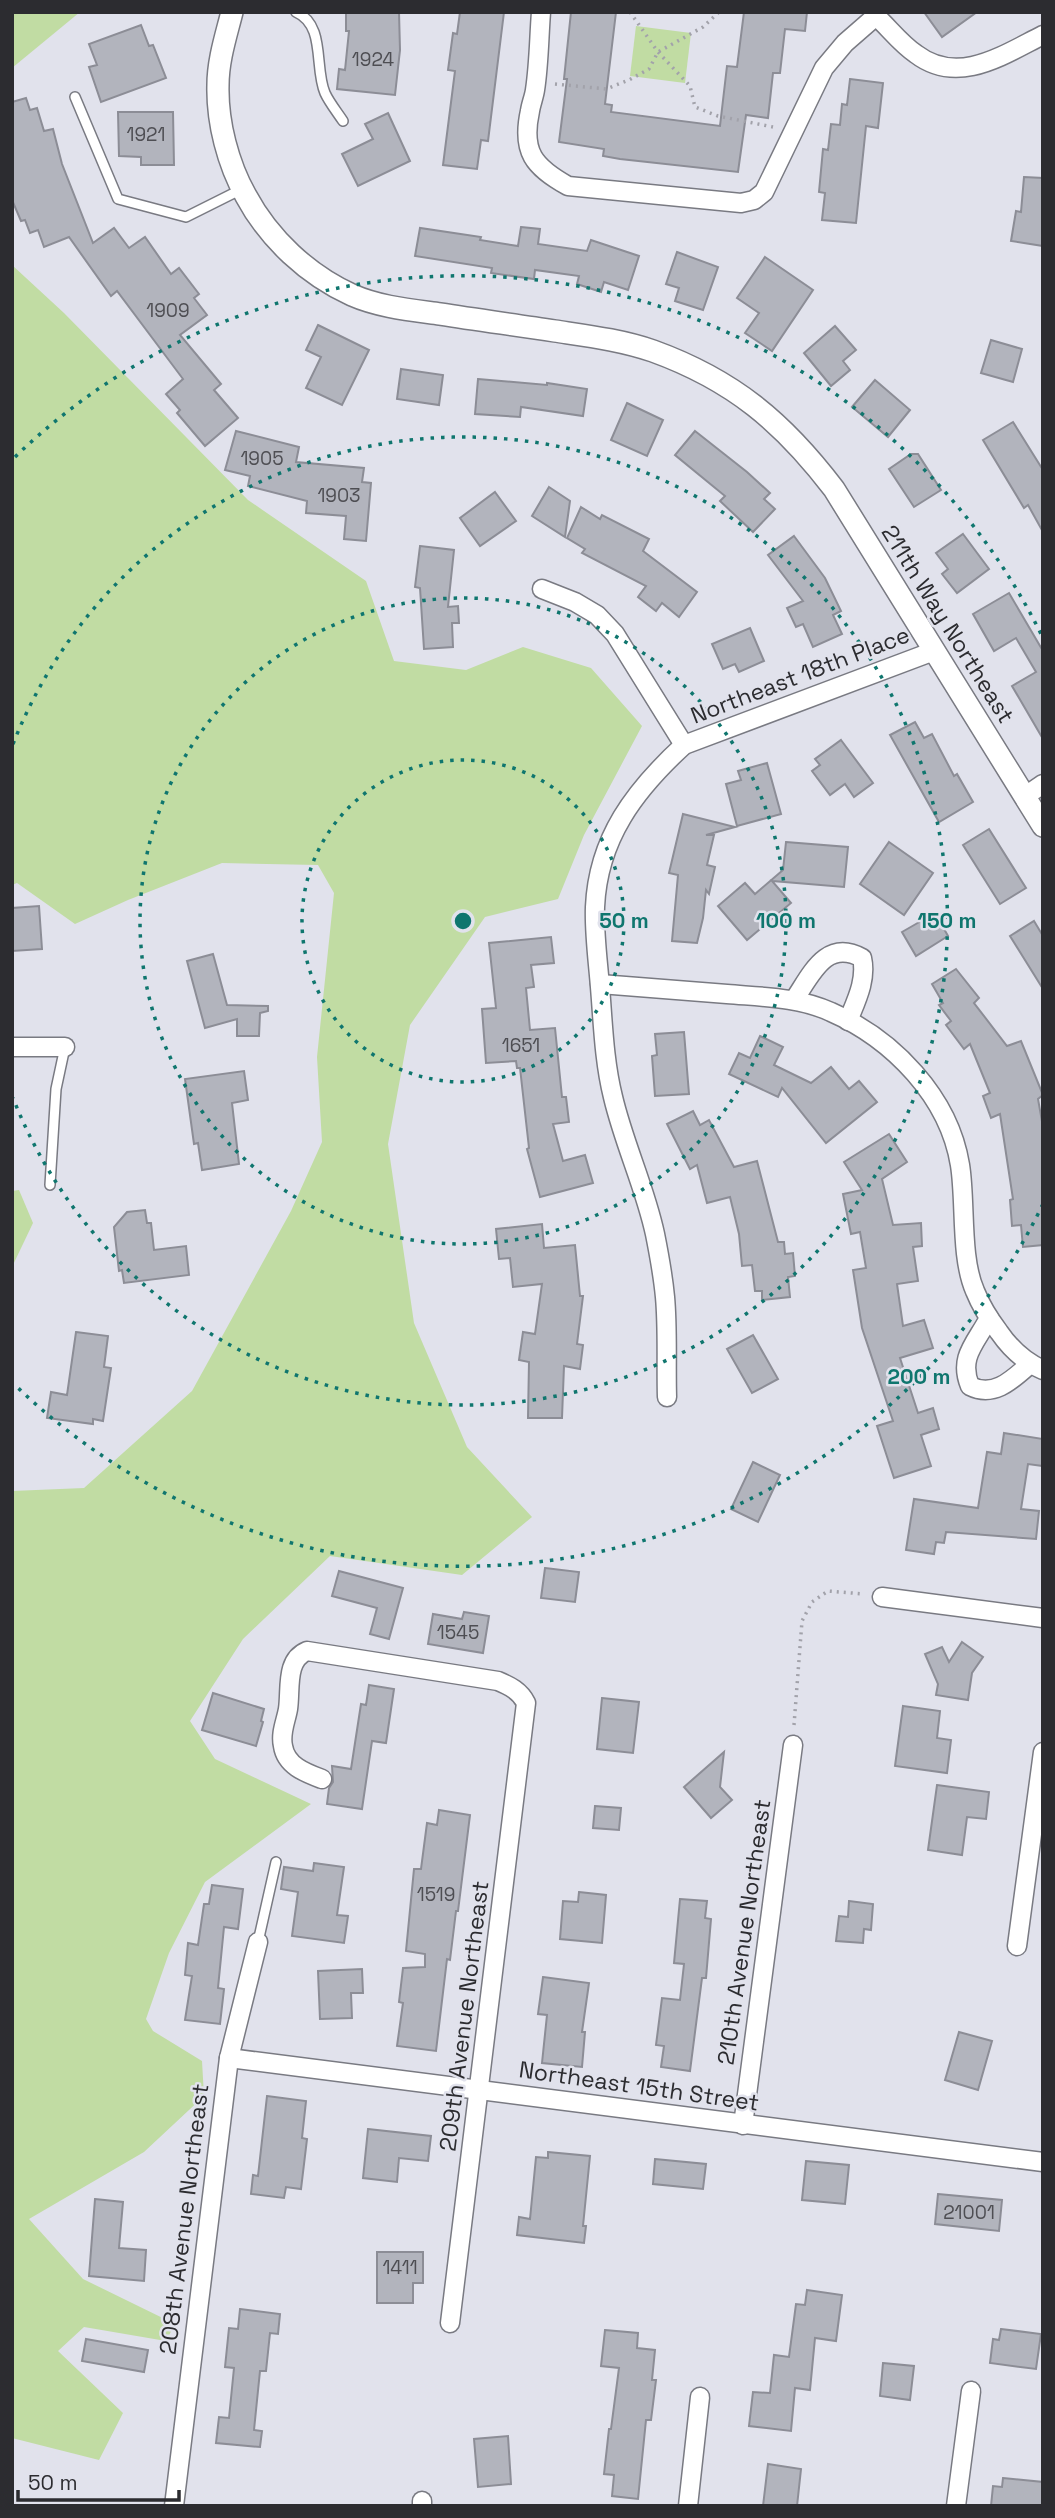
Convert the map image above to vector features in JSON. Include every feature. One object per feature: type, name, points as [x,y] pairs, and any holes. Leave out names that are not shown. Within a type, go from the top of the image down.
[{"type":"street","name":"211th Way Northeast","points":[[232,12],[218,85],[225,144],[236,179],[253,209],[298,261],[322,279],[354,296],[391,307],[615,340],[690,366],[730,386],[776,422],[807,453],[834,489],[1043,826]]},
{"type":"street","points":[[541,12],[536,81],[526,131],[529,150],[536,163],[550,176],[568,186],[741,203],[754,200],[764,192],[824,68],[875,14],[915,54],[932,64],[947,68],[969,68],[993,61],[1043,35]]},
{"type":"street","points":[[542,589],[575,602],[597,615],[615,634],[684,746],[654,773],[634,797],[615,829],[605,853],[595,908],[605,1049],[612,1095],[646,1200],[665,1297],[667,1397]]},
{"type":"street","name":"Northeast 18th Place","points":[[684,746],[934,651]]},
{"type":"street","points":[[1024,797],[1043,784]]},
{"type":"street","points":[[794,1000],[826,956],[839,952],[852,953],[862,958],[864,969],[848,1021]]},
{"type":"street","points":[[600,984],[794,1000],[830,1011],[868,1031],[909,1067],[936,1101],[952,1136],[960,1164],[968,1259],[974,1290],[1006,1343],[1036,1367],[991,1391],[980,1391],[970,1386],[965,1375],[966,1360],[970,1348],[989,1318]]},
{"type":"street","points":[[12,1047],[65,1047]]},
{"type":"street","points":[[882,1597],[1043,1618]]},
{"type":"street","name":"209th Avenue Northeast","points":[[323,1779],[303,1772],[292,1763],[283,1747],[289,1684],[298,1654],[307,1651],[498,1681],[512,1687],[522,1695],[526,1703],[450,2323]]},
{"type":"street","name":"210th Avenue Northeast","points":[[743,2125],[793,1745]]},
{"type":"street","points":[[1017,1946],[1043,1752]]},
{"type":"street","name":"208th Avenue Northeast","points":[[174,2506],[229,2058],[258,1942]]},
{"type":"street","name":"Northeast 15th Street","points":[[229,2058],[1043,2162]]},
{"type":"street","points":[[956,2506],[971,2391]]},
{"type":"street","points":[[688,2506],[701,2397]]},
{"type":"lane","points":[[296,12],[303,15],[316,34],[324,92],[343,121]]},
{"type":"lane","points":[[75,97],[118,199],[186,217],[242,189]]},
{"type":"lane","points":[[50,1185],[56,1089],[65,1047]]},
{"type":"lane","points":[[258,1942],[276,1862]]},
{"type":"path","points":[[630,12],[658,52],[690,86],[695,107],[718,116],[760,123],[793,133]]},
{"type":"path","points":[[536,81],[606,89],[649,69],[658,52],[704,27],[719,12]]},
{"type":"path","points":[[793,1745],[802,1621],[812,1602],[828,1591],[882,1597]]},
{"type":"green space","points":[[12,12],[80,12],[12,68]]},
{"type":"green space","points":[[636,26],[691,33],[685,83],[630,76]]},
{"type":"green space","points":[[12,265],[64,313],[248,500],[366,581],[394,661],[466,670],[523,647],[591,668],[642,726],[584,835],[558,899],[485,917],[410,1025],[388,1144],[414,1323],[467,1447],[532,1517],[462,1575],[330,1556],[243,1639],[190,1721],[215,1759],[311,1804],[205,1882],[169,1953],[146,2019],[153,2031],[202,2061],[204,2096],[144,2152],[29,2219],[83,2279],[175,2324],[166,2341],[84,2327],[58,2351],[123,2413],[99,2460],[12,2438],[12,1491],[84,1488],[192,1391],[291,1211],[322,1142],[317,1057],[334,893],[318,865],[222,863],[75,924],[17,883],[12,885]]},
{"type":"green space","points":[[19,1190],[33,1223],[12,1267],[12,1191]]},
{"type":"building","points":[[346,12],[399,12],[400,50],[395,95],[337,89],[339,69],[345,70],[349,31],[346,31]]},
{"type":"building","points":[[460,12],[504,12],[488,141],[481,140],[477,169],[443,165],[455,71],[448,70],[453,33],[457,34]]},
{"type":"building","points":[[571,12],[616,12],[605,104],[612,105],[611,112],[720,126],[727,66],[737,67],[744,12],[807,12],[805,31],[785,29],[780,73],[773,73],[768,118],[746,115],[738,172],[620,159],[603,156],[604,149],[559,142],[567,79],[564,79]]},
{"type":"building","points":[[924,12],[977,12],[942,37]]},
{"type":"building","points":[[141,25],[149,46],[153,45],[166,78],[101,102],[89,67],[97,65],[89,44]]},
{"type":"building","points":[[850,79],[883,83],[878,128],[866,126],[856,223],[822,220],[825,193],[819,192],[823,149],[828,150],[831,124],[840,125],[842,104],[847,105]]},
{"type":"building","points":[[26,98],[30,110],[37,108],[44,131],[53,129],[62,164],[93,243],[114,228],[129,248],[145,237],[171,274],[179,268],[199,294],[194,298],[207,315],[180,335],[221,384],[214,390],[238,418],[205,446],[177,413],[180,410],[166,394],[183,379],[117,291],[111,296],[69,237],[44,247],[38,230],[30,233],[25,220],[21,221],[12,200],[12,102]]},
{"type":"building","points":[[118,112],[173,112],[174,165],[141,165],[141,157],[119,156]]},
{"type":"building","points":[[388,113],[410,161],[358,186],[342,154],[373,139],[365,124]]},
{"type":"building","points":[[1024,177],[1043,178],[1043,246],[1011,241],[1016,211],[1021,212]]},
{"type":"building","points":[[521,227],[540,229],[538,244],[587,251],[591,240],[639,256],[628,290],[604,282],[601,292],[577,284],[579,276],[535,270],[534,279],[491,273],[492,268],[415,256],[420,228],[481,237],[480,240],[518,246]]},
{"type":"building","points":[[677,252],[718,267],[703,310],[675,301],[679,288],[666,284]]},
{"type":"building","points":[[765,257],[813,290],[772,351],[745,333],[759,313],[737,298]]},
{"type":"building","points":[[318,325],[369,350],[342,405],[306,388],[321,357],[306,350]]},
{"type":"building","points":[[835,326],[856,350],[843,361],[850,370],[831,386],[804,353]]},
{"type":"building","points":[[991,340],[1022,349],[1013,382],[981,373]]},
{"type":"building","points":[[401,369],[443,375],[439,405],[397,399]]},
{"type":"building","points":[[478,379],[547,383],[587,389],[583,416],[521,407],[520,417],[475,414]]},
{"type":"building","points":[[875,380],[910,410],[888,437],[852,407]]},
{"type":"building","points":[[627,403],[663,420],[647,456],[611,440]]},
{"type":"building","points":[[1013,422],[1043,470],[1043,532],[1028,505],[1024,508],[983,440]]},
{"type":"building","points":[[236,431],[299,447],[296,462],[364,468],[362,482],[371,483],[366,541],[344,539],[346,516],[306,513],[307,501],[248,486],[250,476],[225,470]]},
{"type":"building","points":[[695,431],[770,493],[764,499],[775,509],[753,532],[720,501],[725,496],[675,455]]},
{"type":"building","points":[[911,454],[918,454],[941,490],[914,507],[889,469]]},
{"type":"building","points":[[549,487],[570,501],[565,537],[532,516]]},
{"type":"building","points":[[495,492],[516,521],[480,546],[460,518]]},
{"type":"building","points":[[581,507],[600,519],[602,515],[649,539],[643,551],[697,592],[679,617],[662,603],[656,611],[638,597],[646,586],[582,553],[585,549],[567,538]]},
{"type":"building","points":[[963,534],[989,569],[957,593],[942,574],[948,569],[936,553]]},
{"type":"building","points":[[794,536],[825,578],[841,611],[833,615],[842,634],[813,647],[803,624],[796,627],[787,608],[803,601],[768,555]]},
{"type":"building","points":[[420,546],[454,550],[448,607],[458,606],[459,623],[452,623],[453,647],[424,649],[420,588],[415,587]]},
{"type":"building","points":[[1009,593],[1043,651],[1043,739],[1012,686],[1036,672],[1016,638],[994,651],[973,614]]},
{"type":"building","points":[[750,628],[764,661],[739,672],[735,664],[723,669],[712,644]]},
{"type":"building","points":[[915,722],[924,738],[932,734],[954,776],[957,774],[973,802],[939,822],[890,735]]},
{"type":"building","points":[[841,740],[873,783],[854,797],[845,784],[830,795],[812,771],[820,765],[815,759]]},
{"type":"building","points":[[767,763],[781,814],[737,826],[726,784],[741,780],[738,771]]},
{"type":"building","points":[[683,814],[735,827],[706,835],[714,835],[707,865],[715,867],[709,894],[706,890],[697,943],[672,941],[678,875],[669,873]]},
{"type":"building","points":[[989,829],[1026,888],[1000,904],[963,845]]},
{"type":"building","points":[[786,842],[848,847],[844,887],[772,881],[791,903],[747,940],[718,906],[745,883],[755,894],[783,870]]},
{"type":"building","points":[[889,842],[933,873],[904,915],[860,884]]},
{"type":"building","points":[[39,906],[42,949],[12,951],[12,908]]},
{"type":"building","points":[[935,913],[948,936],[916,956],[902,932]]},
{"type":"building","points":[[1034,921],[1043,936],[1043,989],[1010,936]]},
{"type":"building","points":[[551,937],[554,963],[531,965],[534,987],[526,988],[530,1030],[555,1028],[562,1097],[566,1097],[569,1122],[553,1124],[563,1161],[585,1155],[593,1183],[540,1197],[527,1149],[520,1068],[517,1068],[516,1061],[486,1063],[482,1009],[496,1008],[489,943]]},
{"type":"building","points":[[213,954],[227,1005],[268,1006],[268,1011],[260,1013],[259,1036],[237,1036],[237,1019],[205,1028],[187,961]]},
{"type":"building","points":[[956,969],[979,998],[974,1003],[1007,1046],[1021,1041],[1043,1095],[1038,1099],[1043,1127],[1043,1245],[1023,1247],[1021,1225],[1012,1226],[1010,1200],[1013,1199],[1000,1114],[991,1118],[983,1096],[990,1093],[970,1044],[964,1049],[946,1025],[951,1021],[939,1005],[943,1003],[932,984]]},
{"type":"building","points":[[684,1032],[689,1094],[655,1096],[652,1056],[657,1055],[655,1034]]},
{"type":"building","points":[[760,1036],[783,1047],[774,1065],[811,1083],[831,1067],[849,1089],[859,1081],[877,1102],[826,1143],[782,1088],[778,1097],[729,1074],[739,1053],[750,1058]]},
{"type":"building","points":[[244,1071],[248,1100],[232,1103],[239,1164],[202,1170],[198,1143],[194,1144],[185,1079]]},
{"type":"building","points":[[693,1111],[700,1125],[709,1120],[734,1167],[757,1161],[778,1242],[784,1242],[785,1254],[793,1253],[795,1276],[788,1277],[790,1297],[762,1300],[762,1291],[755,1291],[752,1265],[742,1266],[739,1234],[730,1197],[707,1203],[697,1165],[690,1169],[667,1124]]},
{"type":"building","points":[[889,1134],[907,1162],[882,1179],[893,1225],[921,1223],[922,1246],[913,1247],[918,1281],[897,1284],[903,1326],[924,1320],[933,1348],[900,1358],[918,1413],[933,1408],[939,1429],[921,1435],[931,1466],[894,1478],[877,1426],[893,1421],[862,1328],[853,1270],[866,1268],[860,1232],[851,1234],[843,1194],[862,1190],[844,1162]]},
{"type":"building","points":[[145,1210],[147,1223],[151,1223],[154,1250],[186,1246],[189,1275],[124,1283],[122,1270],[119,1271],[114,1227],[127,1212]]},
{"type":"building","points":[[542,1224],[544,1248],[575,1245],[580,1296],[583,1296],[577,1344],[583,1345],[580,1369],[564,1366],[562,1418],[528,1418],[529,1362],[519,1360],[523,1332],[535,1334],[542,1284],[513,1287],[510,1258],[499,1259],[496,1229]]},
{"type":"building","points":[[76,1332],[108,1336],[104,1367],[111,1368],[103,1421],[93,1419],[93,1424],[47,1418],[51,1392],[67,1395]]},
{"type":"building","points":[[753,1335],[778,1379],[752,1393],[727,1349]]},
{"type":"building","points":[[1004,1433],[1043,1439],[1043,1466],[1028,1464],[1021,1509],[1039,1511],[1036,1539],[946,1532],[944,1543],[936,1542],[934,1554],[906,1550],[914,1499],[978,1508],[987,1452],[1001,1454]]},
{"type":"building","points":[[753,1462],[780,1475],[758,1522],[731,1509]]},
{"type":"building","points":[[545,1568],[579,1572],[575,1602],[541,1598]]},
{"type":"building","points":[[339,1571],[403,1588],[389,1639],[370,1634],[377,1608],[332,1596]]},
{"type":"building","points":[[464,1612],[489,1616],[483,1653],[428,1644],[433,1614],[462,1619]]},
{"type":"building","points":[[962,1642],[983,1657],[972,1673],[968,1700],[936,1695],[938,1684],[925,1654],[942,1647],[949,1662]]},
{"type":"building","points":[[369,1685],[394,1689],[386,1743],[372,1741],[362,1809],[327,1804],[329,1788],[333,1782],[332,1766],[351,1769],[361,1704],[366,1705]]},
{"type":"building","points":[[213,1693],[264,1709],[256,1746],[202,1730]]},
{"type":"building","points":[[602,1698],[639,1702],[633,1753],[597,1749]]},
{"type":"building","points":[[903,1706],[940,1711],[937,1738],[951,1740],[947,1773],[895,1766]]},
{"type":"building","points":[[724,1752],[720,1787],[732,1800],[711,1818],[684,1787]]},
{"type":"building","points":[[937,1785],[989,1792],[986,1819],[967,1817],[962,1855],[928,1850]]},
{"type":"building","points":[[595,1806],[621,1808],[619,1830],[593,1828]]},
{"type":"building","points":[[439,1810],[470,1815],[458,1911],[450,1960],[447,1959],[436,2051],[397,2046],[403,2003],[399,2002],[403,1968],[425,1967],[425,1954],[406,1951],[414,1869],[421,1869],[427,1823],[437,1825]]},
{"type":"building","points":[[314,1863],[344,1867],[337,1915],[348,1916],[344,1943],[292,1936],[298,1892],[281,1889],[284,1867],[313,1871]]},
{"type":"building","points":[[212,1885],[243,1889],[238,1929],[224,1927],[218,1988],[224,1989],[220,2024],[185,2020],[192,1976],[185,1975],[188,1943],[198,1945],[204,1904],[209,1904]]},
{"type":"building","points":[[579,1892],[606,1895],[602,1943],[560,1939],[563,1901],[578,1902]]},
{"type":"building","points":[[680,1899],[707,1901],[705,1918],[711,1919],[706,1978],[702,1978],[690,2071],[661,2067],[664,2046],[656,2045],[662,1998],[680,2000],[684,1964],[674,1963]]},
{"type":"building","points":[[849,1901],[873,1904],[871,1930],[864,1929],[863,1943],[836,1941],[839,1916],[848,1917]]},
{"type":"building","points":[[362,1969],[363,1993],[351,1993],[352,2018],[320,2019],[318,1971]]},
{"type":"building","points":[[543,1977],[589,1983],[582,2032],[585,2032],[582,2067],[542,2063],[547,2015],[538,2014]]},
{"type":"building","points":[[959,2032],[992,2041],[978,2090],[945,2080]]},
{"type":"building","points":[[267,2096],[306,2101],[302,2138],[307,2139],[301,2189],[286,2187],[284,2198],[251,2194],[253,2175],[258,2176]]},
{"type":"building","points":[[368,2129],[431,2136],[428,2161],[399,2158],[397,2182],[363,2178]]},
{"type":"building","points":[[548,2152],[590,2156],[583,2226],[586,2226],[584,2243],[517,2235],[519,2217],[530,2219],[536,2157],[548,2158]]},
{"type":"building","points":[[655,2159],[706,2164],[703,2189],[653,2184]]},
{"type":"building","points":[[806,2161],[849,2165],[845,2204],[802,2200]]},
{"type":"building","points":[[938,2194],[1002,2200],[999,2231],[935,2224]]},
{"type":"building","points":[[95,2199],[123,2202],[119,2248],[146,2250],[144,2281],[89,2276]]},
{"type":"building","points":[[377,2252],[423,2252],[423,2283],[413,2283],[413,2303],[377,2303]]},
{"type":"building","points":[[807,2290],[842,2295],[836,2341],[815,2338],[810,2390],[795,2388],[791,2431],[749,2426],[753,2392],[770,2393],[774,2355],[789,2357],[796,2304],[805,2305]]},
{"type":"building","points":[[240,2309],[280,2314],[278,2334],[270,2333],[266,2371],[260,2371],[254,2430],[262,2431],[260,2447],[216,2443],[219,2417],[229,2418],[234,2368],[225,2367],[229,2328],[238,2329]]},
{"type":"building","points":[[1001,2329],[1041,2334],[1036,2369],[990,2363],[993,2339],[999,2340]]},
{"type":"building","points":[[605,2330],[638,2333],[637,2348],[655,2350],[652,2380],[656,2380],[651,2420],[646,2420],[638,2499],[612,2496],[614,2475],[604,2474],[619,2368],[601,2366]]},
{"type":"building","points":[[86,2339],[148,2350],[144,2372],[82,2361]]},
{"type":"building","points":[[883,2363],[914,2366],[910,2400],[880,2396]]},
{"type":"building","points":[[508,2436],[511,2484],[478,2487],[474,2439]]},
{"type":"building","points":[[768,2464],[801,2469],[797,2506],[763,2506]]},
{"type":"building","points":[[1003,2478],[1043,2482],[1043,2506],[991,2506],[993,2486],[1002,2487]]}]
